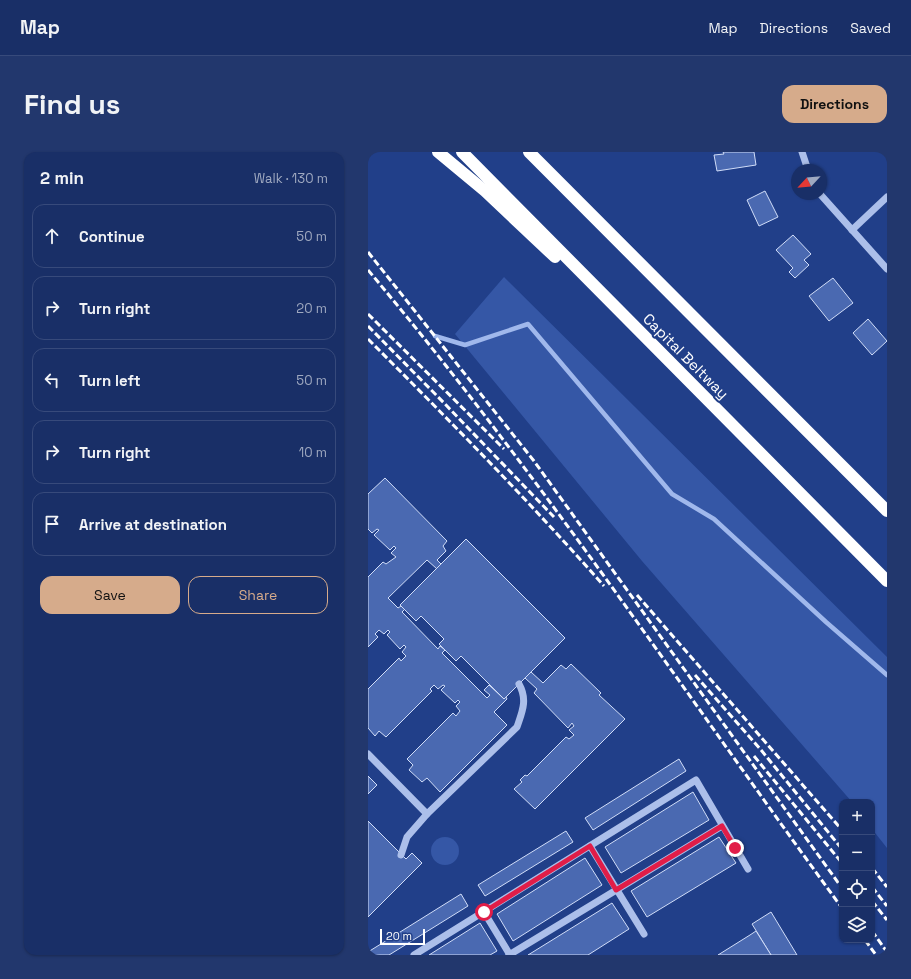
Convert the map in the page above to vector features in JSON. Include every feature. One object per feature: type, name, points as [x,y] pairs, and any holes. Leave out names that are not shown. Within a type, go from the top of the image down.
[{"type":"highway","points":[[438,152],[491,197],[697,391]]},
{"type":"highway","name":"Capital Beltway","points":[[462,152],[697,391],[887,581]]},
{"type":"highway","points":[[529,152],[887,511]]},
{"type":"highway","points":[[539,152],[614,236]]},
{"type":"street","points":[[802,152],[806,164]]},
{"type":"street","points":[[852,230],[887,197]]},
{"type":"street","points":[[825,200],[887,269]]},
{"type":"street","points":[[401,855],[407,838],[427,814],[518,727],[524,700],[524,693],[519,684]]},
{"type":"street","points":[[368,754],[427,814]]},
{"type":"street","points":[[414,955],[696,780],[748,869]]},
{"type":"street","points":[[484,912],[510,955],[722,826]]},
{"type":"street","points":[[590,846],[644,934]]},
{"type":"shaded area","points":[[504,277],[887,657],[887,848],[875,833],[875,799],[849,799],[642,561],[455,334]]},
{"type":"shaded area","points":[[445,837],[455,841],[459,851],[455,861],[445,865],[435,861],[431,851],[435,841]]},
{"type":"building","points":[[723,152],[754,152],[756,165],[717,171],[714,155],[724,154]]},
{"type":"building","points":[[765,191],[778,217],[759,226],[747,200]]},
{"type":"building","points":[[793,235],[811,254],[804,260],[809,265],[795,278],[789,272],[793,268],[776,250]]},
{"type":"building","points":[[833,278],[853,303],[829,321],[809,296]]},
{"type":"building","points":[[868,319],[887,341],[872,355],[853,333]]},
{"type":"building","points":[[385,478],[447,541],[443,546],[446,551],[437,560],[441,564],[437,569],[427,560],[388,598],[398,608],[401,606],[405,609],[402,612],[438,649],[440,646],[445,650],[442,653],[487,698],[490,695],[484,690],[489,685],[504,699],[506,697],[507,699],[494,712],[507,725],[440,792],[427,778],[422,782],[409,770],[413,765],[407,759],[453,713],[456,716],[460,711],[456,706],[460,702],[458,700],[455,703],[441,690],[445,686],[443,685],[438,689],[434,685],[430,689],[432,691],[386,737],[379,731],[375,736],[368,728],[368,689],[399,658],[401,661],[406,656],[402,652],[406,647],[404,645],[400,649],[387,635],[390,632],[388,630],[384,634],[379,630],[375,634],[378,637],[368,647],[368,577],[383,562],[386,564],[396,557],[391,553],[396,548],[394,546],[390,550],[374,535],[379,530],[377,529],[372,533],[368,529],[368,494]]},
{"type":"building","points":[[466,539],[565,638],[504,699],[461,656],[456,661],[439,644],[444,639],[421,616],[416,621],[400,605]]},
{"type":"building","points":[[571,664],[601,693],[599,695],[625,719],[535,809],[514,789],[522,782],[520,780],[525,775],[527,776],[566,737],[569,739],[574,735],[569,730],[574,726],[572,723],[568,728],[534,693],[537,689],[525,678],[531,672],[543,683],[561,665],[566,669]]},
{"type":"building","points":[[679,759],[686,771],[593,830],[585,818]]},
{"type":"building","points":[[368,776],[377,785],[368,794]]},
{"type":"building","points":[[693,792],[709,820],[621,873],[605,847]]},
{"type":"building","points":[[368,821],[406,859],[412,853],[422,863],[368,917]]},
{"type":"building","points":[[566,831],[573,842],[485,896],[478,885]]},
{"type":"building","points":[[719,837],[736,863],[647,917],[631,891]]},
{"type":"building","points":[[585,858],[602,885],[513,941],[497,914]]},
{"type":"building","points":[[461,894],[468,906],[389,955],[368,955],[368,952]]},
{"type":"building","points":[[612,903],[629,929],[588,955],[528,955]]},
{"type":"building","points":[[771,912],[797,955],[771,955],[752,924]]},
{"type":"building","points":[[480,923],[497,951],[490,955],[429,955]]},
{"type":"building","points":[[756,931],[771,955],[718,955],[750,935]]},
{"type":"waterway","points":[[435,336],[465,345],[528,324],[672,494],[714,519],[826,622],[887,675]]},
{"type":"railway","points":[[368,252],[534,461],[839,884]]},
{"type":"railway","points":[[368,270],[431,347],[552,505],[841,907]]},
{"type":"railway","points":[[368,314],[504,449]]},
{"type":"railway","points":[[368,326],[554,517]]},
{"type":"railway","points":[[368,339],[488,461],[604,586]]},
{"type":"railway","points":[[637,595],[839,827]]},
{"type":"railway","points":[[695,675],[761,750],[839,845]]},
{"type":"railway","points":[[754,756],[839,859]]},
{"type":"railway","points":[[874,871],[887,887]]},
{"type":"railway","points":[[875,891],[887,906]]},
{"type":"railway","points":[[875,905],[887,920]]},
{"type":"railway","points":[[875,935],[887,952]]},
{"type":"railway","points":[[867,943],[876,955]]},
{"type":"route","points":[[484,912],[590,846],[616,890],[722,826],[735,848]]}]
